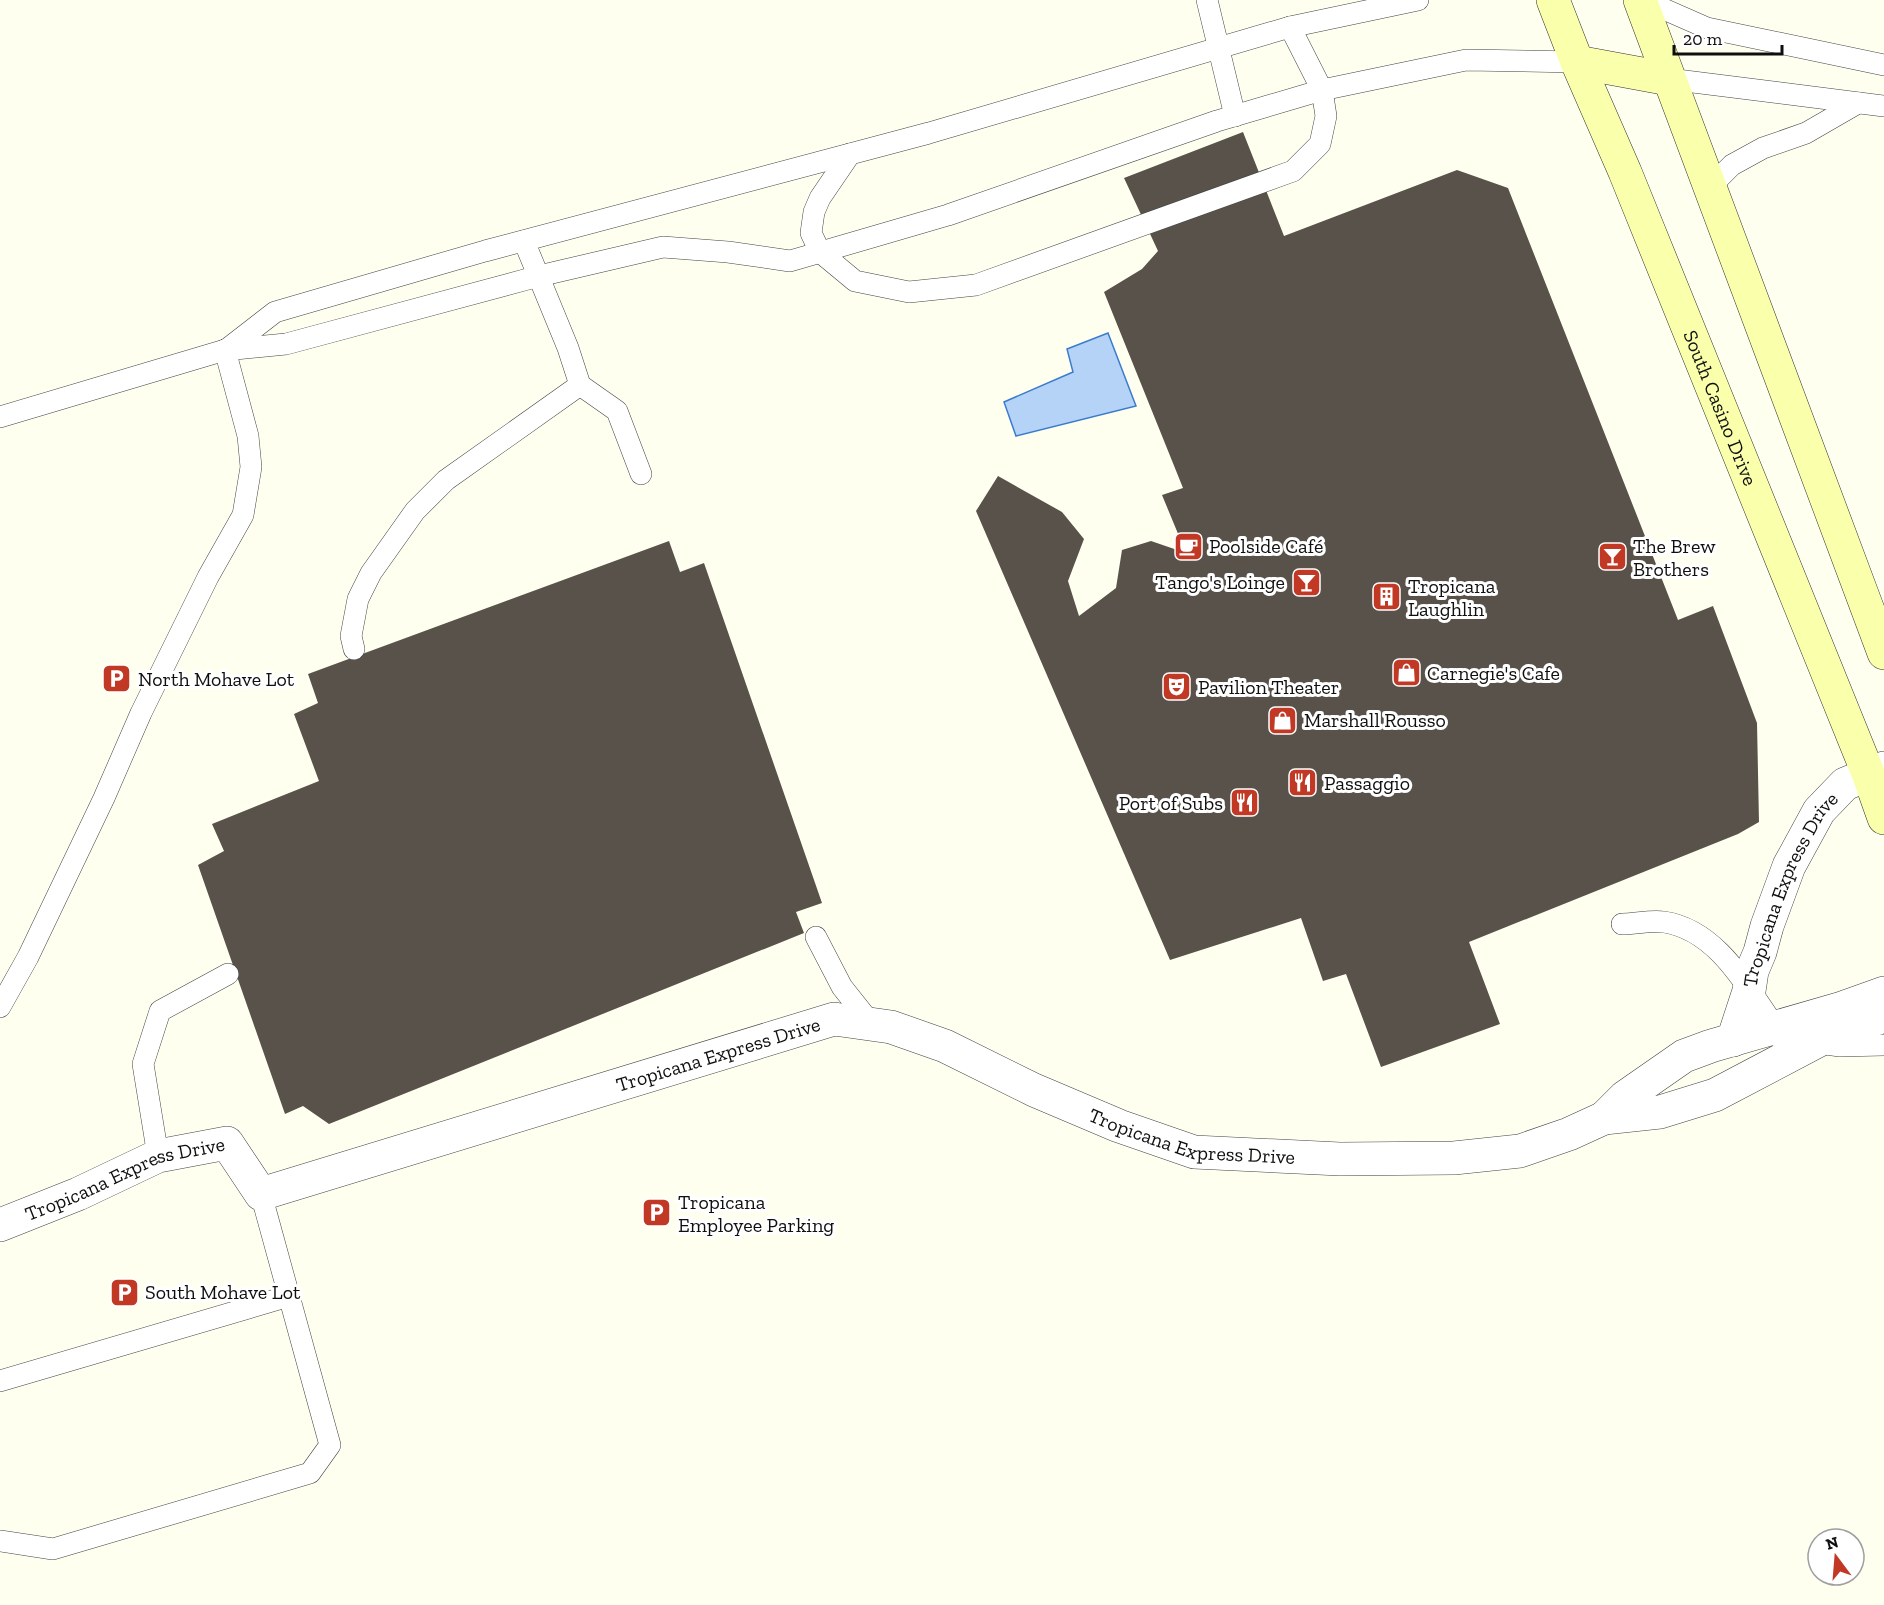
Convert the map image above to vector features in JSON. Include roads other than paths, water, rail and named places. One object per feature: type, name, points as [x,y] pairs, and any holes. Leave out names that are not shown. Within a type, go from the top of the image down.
[{"type":"main road","name":"South Casino Drive","points":[[1553,0],[1577,62],[1876,770],[1884,818]]},
{"type":"main road","points":[[1641,0],[1884,652]]},
{"type":"main road","points":[[1577,62],[1669,79]]},
{"type":"street","name":"Tropicana Express Drive","points":[[1732,1040],[1749,991],[1752,971],[1789,866],[1819,811],[1845,784],[1876,770]]},
{"type":"street","name":"Tropicana Express Drive","points":[[0,1225],[78,1194],[158,1156],[227,1143],[261,1194],[834,1019],[891,1027],[945,1046],[1034,1090],[1119,1126],[1194,1152],[1340,1160],[1454,1158],[1520,1151],[1569,1134],[1604,1118],[1660,1112],[1715,1095],[1781,1043],[1884,993]]},
{"type":"street","name":"Tropicana Express Drive","points":[[1604,1118],[1625,1097],[1684,1056],[1732,1040],[1815,1043],[1829,1035],[1884,1016]]},
{"type":"lane","points":[[1207,0],[1235,116]]},
{"type":"lane","points":[[225,350],[275,312],[524,241],[928,134],[1290,27],[1418,0]]},
{"type":"lane","points":[[1641,0],[1707,28],[1884,65]]},
{"type":"lane","points":[[850,154],[820,198],[814,212],[811,233],[820,252],[855,281],[909,292],[976,285],[1293,171],[1320,144],[1326,116],[1322,90],[1290,27]]},
{"type":"lane","points":[[0,417],[225,350],[286,344],[539,276],[663,247],[728,252],[790,261],[948,214],[1235,116],[1322,90],[1466,60],[1577,62]]},
{"type":"lane","points":[[1669,79],[1884,106]]},
{"type":"lane","points":[[1710,188],[1732,165],[1763,148],[1806,134],[1858,102]]},
{"type":"lane","points":[[524,241],[580,385],[617,411],[641,474]]},
{"type":"lane","points":[[0,1007],[28,957],[104,798],[141,713],[208,577],[243,515],[251,467],[248,436],[225,350]]},
{"type":"lane","points":[[354,649],[351,636],[358,599],[370,573],[415,511],[446,480],[580,385]]},
{"type":"lane","points":[[1622,924],[1664,922],[1688,930],[1712,944],[1749,991],[1781,1043]]},
{"type":"lane","points":[[816,936],[842,987],[873,1026]]},
{"type":"lane","points":[[158,1156],[143,1064],[160,1011],[228,974]]},
{"type":"lane","points":[[1815,1043],[1840,1046],[1884,1045]]},
{"type":"lane","points":[[0,1541],[53,1549],[310,1473],[330,1444],[261,1194]]},
{"type":"lane","points":[[0,1381],[289,1296]]},
{"type":"water","points":[[1108,333],[1136,406],[1016,436],[1004,402],[1073,372],[1067,349]]},
{"type":"place","name":"Poolside Café","points":[[1188,546]]},
{"type":"place","name":"The Brew Brothers","points":[[1612,557]]},
{"type":"place","name":"Tango's Loinge","points":[[1306,582]]},
{"type":"place","name":"Tropicana Laughlin","points":[[1387,597]]},
{"type":"place","name":"Carnegie's Cafe","points":[[1406,673]]},
{"type":"place","name":"North Mohave Lot","points":[[117,679]]},
{"type":"place","name":"Pavilion Theater","points":[[1177,687]]},
{"type":"place","name":"Marshall Rousso","points":[[1283,720]]},
{"type":"place","name":"Passaggio","points":[[1303,783]]},
{"type":"place","name":"Port of Subs","points":[[1244,803]]},
{"type":"place","name":"Tropicana Employee Parking","points":[[657,1213]]},
{"type":"place","name":"South Mohave Lot","points":[[124,1292]]}]
